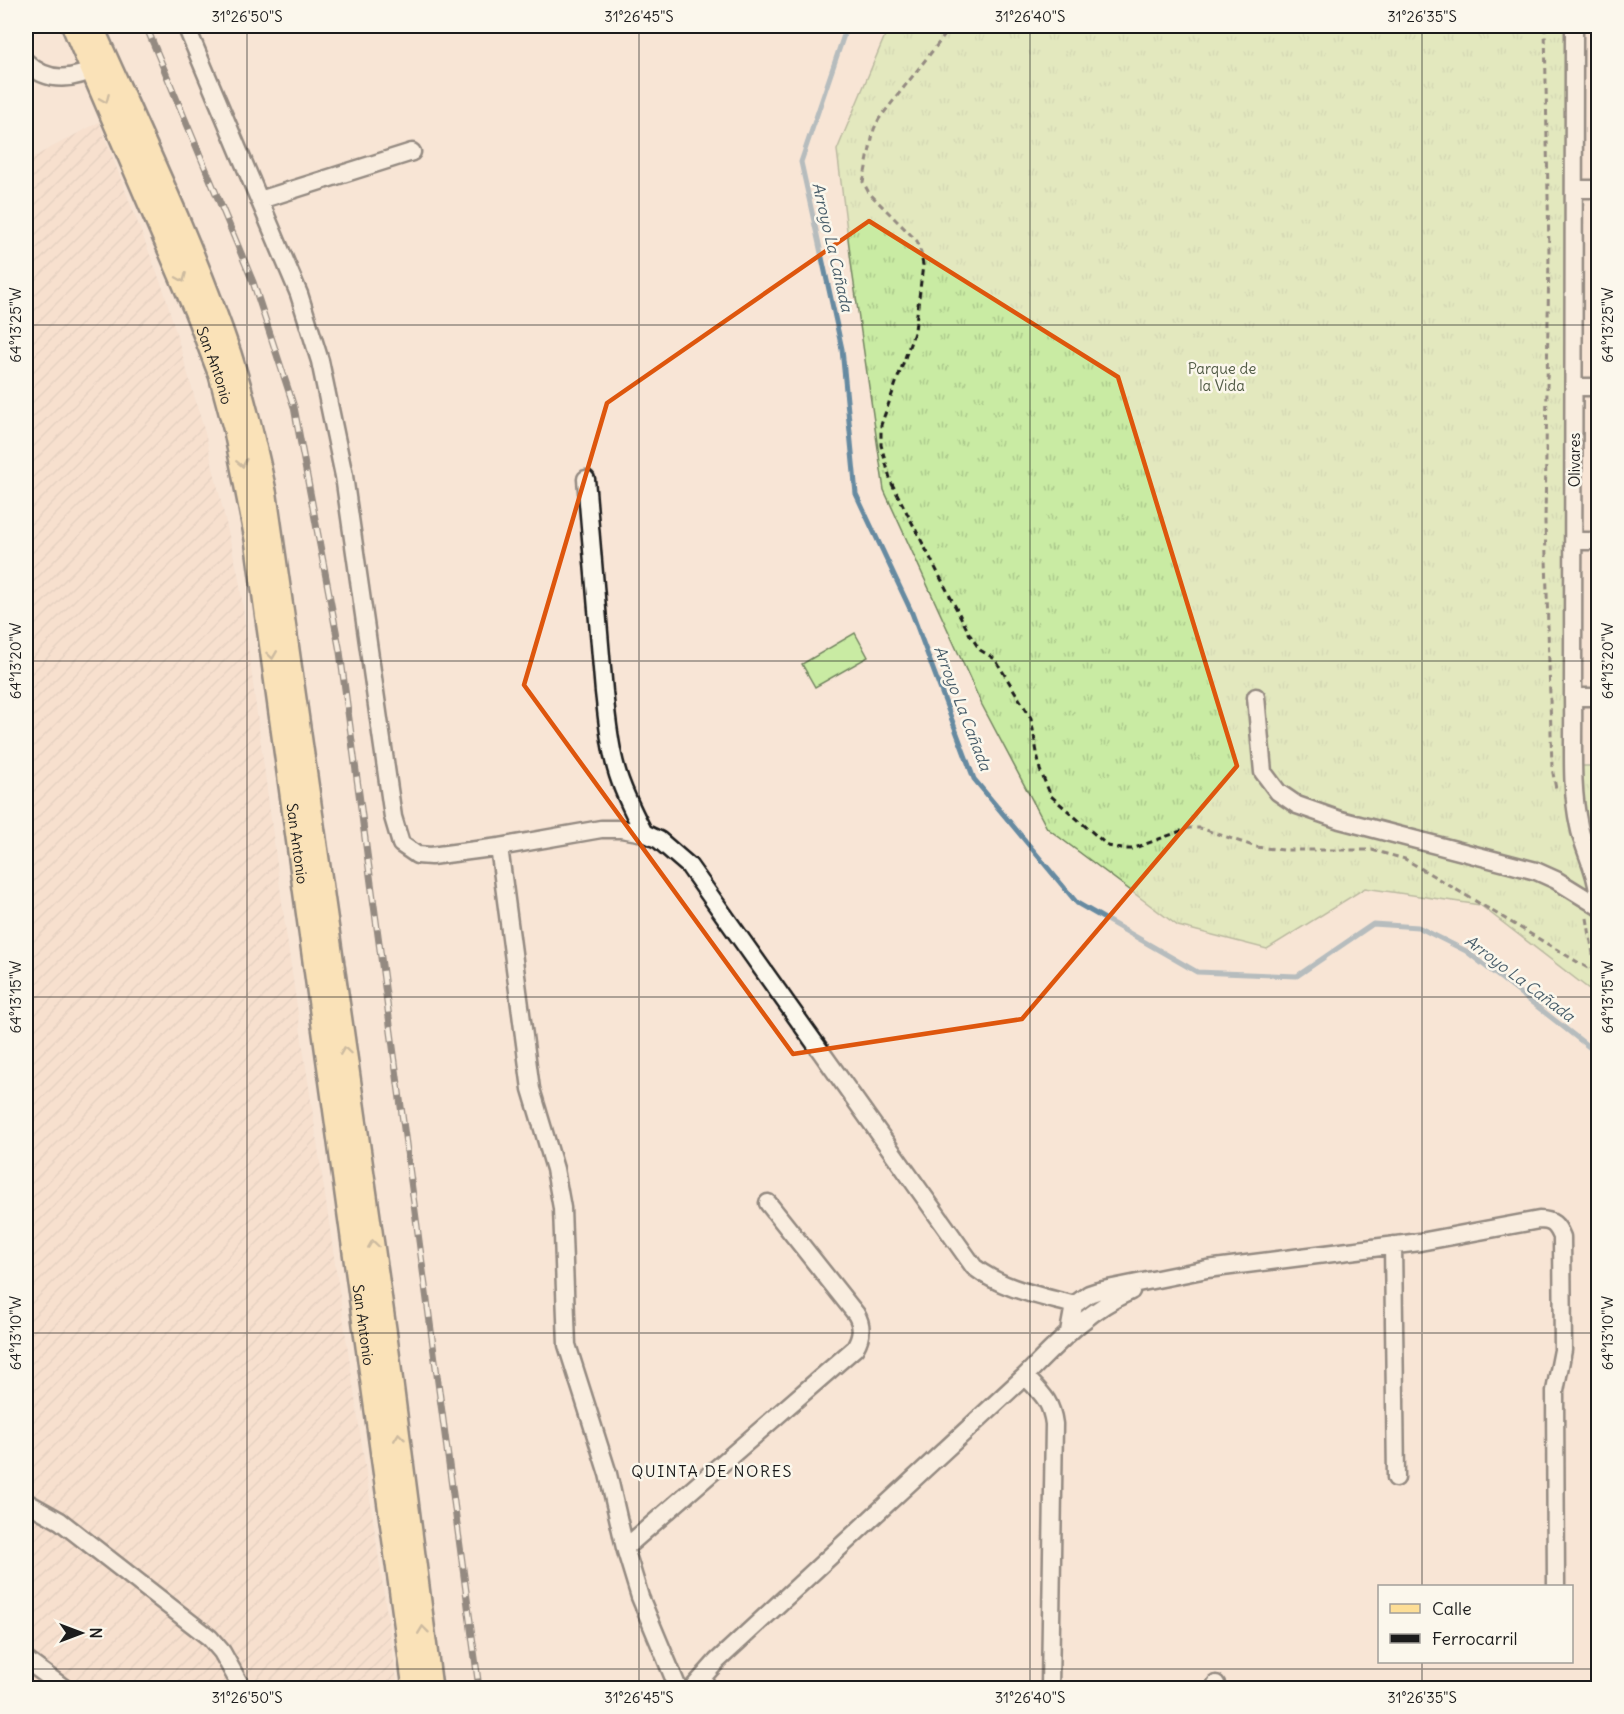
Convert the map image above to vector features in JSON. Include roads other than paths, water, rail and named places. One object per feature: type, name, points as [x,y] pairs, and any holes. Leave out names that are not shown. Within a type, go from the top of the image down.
[{"type":"main road","name":"San Antonio","points":[[73,26],[101,67],[188,247],[230,355],[266,496],[385,1329],[431,1689]]},
{"type":"main road","name":"San Antonio","points":[[92,26],[101,67],[220,375],[246,480],[414,1689]]},
{"type":"street","points":[[186,26],[299,294],[320,361],[344,476],[396,834],[401,844],[417,855],[431,856],[601,829],[644,833],[659,840],[689,867],[974,1267],[987,1277],[999,1282],[1074,1305]]},
{"type":"street","name":"Olivares","points":[[1574,26],[1573,697],[1575,806],[1579,829],[1596,876],[1591,894]]},
{"type":"street","points":[[26,62],[37,72],[59,79],[71,78],[101,67]]},
{"type":"street","points":[[260,200],[412,152]]},
{"type":"street","points":[[1574,189],[1599,189]]},
{"type":"street","points":[[1574,387],[1599,387]]},
{"type":"street","points":[[586,479],[608,726],[615,767],[644,833]]},
{"type":"street","points":[[1574,541],[1599,541]]},
{"type":"street","points":[[1256,697],[1263,772],[1278,792],[1297,805],[1340,820],[1536,871],[1591,894],[1599,906]]},
{"type":"street","points":[[1573,697],[1599,697]]},
{"type":"street","points":[[499,847],[531,1089],[555,1169],[562,1208],[567,1345],[608,1474],[625,1548],[640,1597],[678,1689]]},
{"type":"street","points":[[625,1548],[855,1348],[860,1341],[860,1322],[856,1314],[768,1203]]},
{"type":"street","points":[[1069,1332],[1074,1305],[1089,1294],[1207,1269],[1393,1245],[1548,1220],[1558,1226],[1562,1237],[1563,1350],[1555,1391],[1556,1585]]},
{"type":"street","points":[[1393,1245],[1396,1478]]},
{"type":"street","points":[[693,1689],[717,1661],[1025,1376],[1069,1332],[1113,1299],[1161,1279]]},
{"type":"street","points":[[1025,1376],[1045,1397],[1052,1409],[1054,1424],[1050,1689]]},
{"type":"street","points":[[26,1502],[60,1521],[210,1638],[222,1652],[242,1689]]},
{"type":"street","points":[[26,1660],[64,1689]]},
{"type":"waterway","name":"Arroyo La Cañada","points":[[847,26],[801,162],[842,349],[856,494],[912,613],[974,779],[1077,903],[1197,972],[1297,976],[1373,924],[1418,927],[1466,951],[1598,1054]]},
{"type":"railway","points":[[146,26],[253,282],[294,407],[340,652],[479,1688]]},
{"type":"district","name":"QUINTA DE NORES","points":[[712,1471]]},
{"type":"park label","name":"Parque de la Vida","points":[[1222,376]]}]
